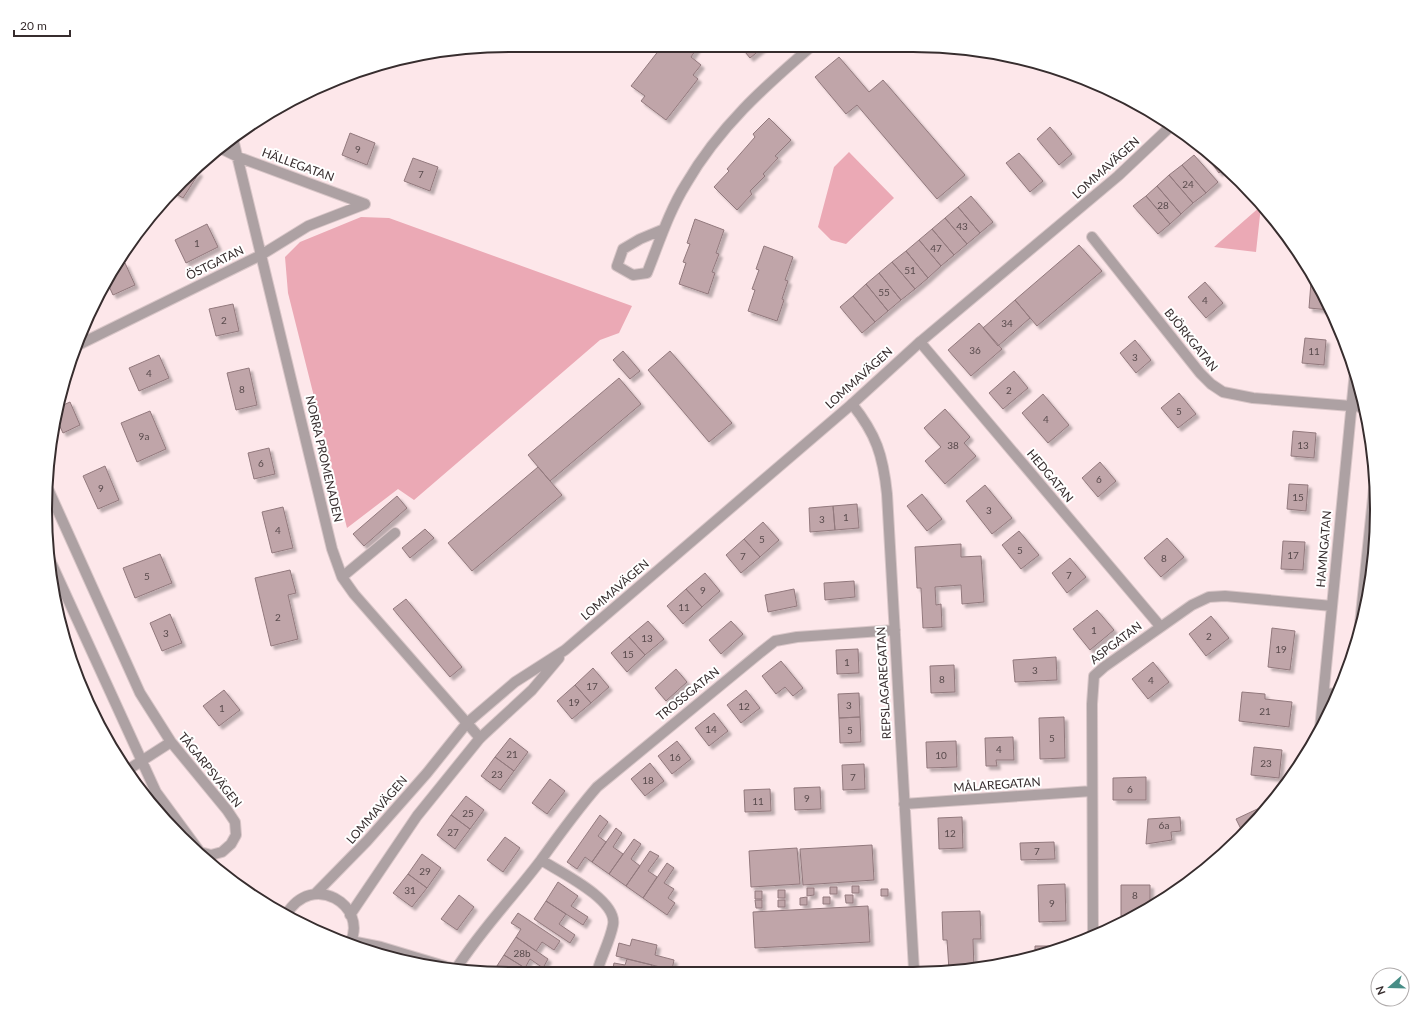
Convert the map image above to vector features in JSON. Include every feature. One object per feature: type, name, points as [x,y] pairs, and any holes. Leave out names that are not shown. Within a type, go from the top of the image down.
[{"type":"street","points":[[664,229],[640,239],[623,249],[618,266],[633,275],[647,273],[664,229],[685,184],[722,130],[805,52]]},
{"type":"street","name":"LOMMAVÄGEN","points":[[289,910],[292,905],[302,897],[316,893],[351,860],[467,723],[515,682],[565,650],[852,404],[920,342],[1106,186],[1167,129]]},
{"type":"street","name":"NORRA PROMENADEN","points":[[235,144],[332,549],[342,577],[354,594],[480,738]]},
{"type":"street","name":"HÄLLEGATAN","points":[[226,151],[238,157],[365,204]]},
{"type":"street","name":"ÖSTGATAN","points":[[84,342],[261,255],[308,226],[365,204]]},
{"type":"street","name":"BJÖRKGATAN","points":[[1092,237],[1200,373],[1211,384],[1223,392],[1253,398],[1358,407]]},
{"type":"street","name":"HEDGATAN","points":[[920,342],[1160,626]]},
{"type":"street","name":"HAMNGATAN","points":[[1322,715],[1353,388]]},
{"type":"street","name":"REPSLAGAREGATAN","points":[[852,404],[864,419],[876,441],[884,468],[895,630],[914,967]]},
{"type":"street","name":"TÅGARPSVÄGEN","points":[[52,499],[140,693],[171,742],[227,810],[235,822],[236,835],[231,844],[222,852],[210,855]]},
{"type":"street","points":[[342,577],[395,533]]},
{"type":"street","name":"TÅGARPSVÄGEN","points":[[57,576],[140,762],[156,792],[186,833]]},
{"type":"street","name":"ASPGATAN","points":[[1093,930],[1092,690],[1094,676],[1160,626],[1192,605],[1209,597],[1225,596],[1332,606]]},
{"type":"street","name":"TROSSGATAN","points":[[459,964],[473,942],[540,860],[575,812],[597,786],[775,641],[797,636],[895,630]]},
{"type":"street","name":"LOMMAVÄGEN","points":[[350,915],[417,816],[480,738],[532,690],[565,650]]},
{"type":"street","points":[[1324,693],[1331,694]]},
{"type":"street","points":[[132,767],[171,742]]},
{"type":"street","name":"MÅLAREGATAN","points":[[904,804],[1092,791]]},
{"type":"street","points":[[540,860],[601,898],[612,912],[614,925],[599,967]]},
{"type":"street","points":[[316,893],[326,894],[336,898],[344,906],[350,915],[353,928],[351,939]]},
{"type":"street","points":[[370,945],[408,955]]},
{"type":"shaded area","points":[[849,152],[894,198],[846,244],[831,240],[818,227],[834,167]]},
{"type":"shaded area","points":[[1257,209],[1260,213],[1256,252],[1214,247]]},
{"type":"shaded area","points":[[361,217],[389,218],[632,306],[619,333],[600,340],[414,500],[398,489],[347,528],[288,293],[285,257],[300,242]]},
{"type":"building","points":[[658,52],[694,52],[691,57],[701,65],[693,75],[698,79],[666,120],[641,101],[645,96],[631,86]]},
{"type":"building","points":[[745,52],[758,52],[750,58]]},
{"type":"building","points":[[839,57],[869,92],[883,80],[965,175],[937,199],[857,105],[846,114],[815,77]]},
{"type":"building","points":[[769,118],[791,140],[775,156],[778,158],[763,174],[765,176],[750,191],[752,194],[737,210],[714,187],[729,171],[727,169],[755,137],[753,134]]},
{"type":"building","points":[[1050,127],[1072,154],[1059,165],[1037,139]]},
{"type":"building","points":[[350,133],[375,143],[367,165],[342,155]]},
{"type":"building","points":[[1019,153],[1043,181],[1030,192],[1006,163]]},
{"type":"building","points":[[1194,155],[1218,182],[1206,193],[1182,165]]},
{"type":"building","points":[[413,158],[438,167],[430,191],[404,181]]},
{"type":"building","points":[[1182,165],[1206,193],[1193,203],[1169,175]]},
{"type":"building","points":[[1169,175],[1193,203],[1181,214],[1157,186]]},
{"type":"building","points":[[197,176],[183,198],[178,195]]},
{"type":"building","points":[[1157,186],[1181,214],[1170,224],[1146,196]]},
{"type":"building","points":[[971,196],[993,222],[980,233],[958,207]]},
{"type":"building","points":[[1146,196],[1170,224],[1158,234],[1133,206]]},
{"type":"building","points":[[958,207],[980,233],[967,244],[945,218]]},
{"type":"building","points":[[945,218],[967,244],[954,255],[932,229]]},
{"type":"building","points":[[695,219],[724,230],[716,253],[719,254],[712,272],[715,273],[708,294],[679,284],[686,263],[683,262],[690,244],[687,243]]},
{"type":"building","points":[[207,224],[218,247],[186,263],[175,240]]},
{"type":"building","points":[[932,229],[954,255],[941,266],[919,240]]},
{"type":"building","points":[[919,240],[941,266],[928,278],[906,251]]},
{"type":"building","points":[[1079,245],[1102,271],[1037,326],[1015,300]]},
{"type":"building","points":[[764,246],[793,257],[785,280],[788,281],[777,321],[748,311],[755,290],[752,289],[759,270],[756,269]]},
{"type":"building","points":[[906,251],[928,278],[915,289],[892,262]]},
{"type":"building","points":[[892,262],[915,289],[901,300],[879,273]]},
{"type":"building","points":[[125,263],[135,285],[113,295],[110,287]]},
{"type":"building","points":[[879,273],[901,300],[888,311],[866,284]]},
{"type":"building","points":[[1205,282],[1223,303],[1206,318],[1188,297]]},
{"type":"building","points":[[866,284],[888,311],[875,322],[853,296]]},
{"type":"building","points":[[1311,284],[1324,309],[1309,308]]},
{"type":"building","points":[[853,296],[875,322],[862,333],[840,307]]},
{"type":"building","points":[[1015,300],[1030,318],[998,346],[983,328]]},
{"type":"building","points":[[233,304],[239,331],[216,336],[209,309]]},
{"type":"building","points":[[979,323],[1002,349],[971,376],[948,350]]},
{"type":"building","points":[[1305,338],[1326,340],[1324,365],[1302,363]]},
{"type":"building","points":[[1135,340],[1151,360],[1136,373],[1120,353]]},
{"type":"building","points":[[623,351],[640,371],[630,379],[613,360]]},
{"type":"building","points":[[670,351],[732,423],[709,442],[648,370]]},
{"type":"building","points":[[159,355],[169,378],[139,391],[129,368]]},
{"type":"building","points":[[249,368],[257,405],[236,410],[227,373]]},
{"type":"building","points":[[1014,371],[1028,388],[1003,409],[989,393]]},
{"type":"building","points":[[619,378],[641,404],[550,481],[528,455]]},
{"type":"building","points":[[1179,393],[1196,414],[1178,428],[1161,408]]},
{"type":"building","points":[[1043,394],[1069,425],[1048,443],[1022,413]]},
{"type":"building","points":[[70,402],[80,425],[63,433],[60,426],[65,404]]},
{"type":"building","points":[[945,409],[970,437],[964,443],[976,456],[945,484],[925,461],[941,447],[924,428]]},
{"type":"building","points":[[150,411],[166,449],[137,462],[121,423]]},
{"type":"building","points":[[1293,431],[1316,433],[1314,458],[1291,456]]},
{"type":"building","points":[[269,448],[275,474],[254,479],[248,453]]},
{"type":"building","points":[[1100,462],[1116,481],[1098,497],[1082,478]]},
{"type":"building","points":[[105,466],[119,500],[98,509],[83,476]]},
{"type":"building","points":[[538,467],[562,495],[472,571],[448,543]]},
{"type":"building","points":[[1289,484],[1308,485],[1306,511],[1287,509]]},
{"type":"building","points":[[985,485],[1012,518],[992,534],[966,501]]},
{"type":"building","points":[[922,494],[942,519],[927,531],[907,506]]},
{"type":"building","points":[[397,496],[407,508],[364,546],[353,534]]},
{"type":"building","points":[[857,504],[859,528],[835,530],[833,506]]},
{"type":"building","points":[[833,506],[835,530],[810,532],[809,508]]},
{"type":"building","points":[[283,507],[293,548],[272,553],[262,512]]},
{"type":"building","points":[[763,522],[779,540],[760,557],[744,539]]},
{"type":"building","points":[[425,529],[434,538],[410,558],[402,548]]},
{"type":"building","points":[[1019,531],[1039,555],[1021,569],[1002,545]]},
{"type":"building","points":[[1167,538],[1184,557],[1161,577],[1144,558]]},
{"type":"building","points":[[744,539],[760,557],[741,573],[726,555]]},
{"type":"building","points":[[1283,541],[1305,542],[1303,570],[1281,569]]},
{"type":"building","points":[[961,544],[961,557],[981,556],[984,602],[962,604],[961,585],[935,587],[936,605],[941,604],[942,627],[923,628],[921,588],[917,588],[915,547]]},
{"type":"building","points":[[160,554],[172,583],[135,598],[123,568]]},
{"type":"building","points":[[1070,558],[1086,577],[1067,593],[1052,573]]},
{"type":"building","points":[[290,570],[296,593],[288,595],[298,639],[271,646],[255,578]]},
{"type":"building","points":[[705,573],[720,591],[702,607],[686,589]]},
{"type":"building","points":[[854,581],[855,597],[825,600],[824,583]]},
{"type":"building","points":[[686,589],[702,607],[683,624],[667,606]]},
{"type":"building","points":[[794,589],[797,606],[768,612],[765,595]]},
{"type":"building","points":[[406,599],[462,667],[450,677],[393,609]]},
{"type":"building","points":[[1097,610],[1114,630],[1090,650],[1073,629]]},
{"type":"building","points":[[170,614],[182,643],[162,651],[150,623]]},
{"type":"building","points":[[1211,616],[1229,638],[1206,656],[1189,634]]},
{"type":"building","points":[[648,621],[664,639],[645,655],[629,637]]},
{"type":"building","points":[[731,621],[743,634],[721,654],[709,640]]},
{"type":"building","points":[[1272,628],[1295,631],[1290,670],[1268,667]]},
{"type":"building","points":[[629,637],[645,655],[627,672],[611,653]]},
{"type":"building","points":[[858,649],[859,673],[837,674],[836,650]]},
{"type":"building","points":[[1056,657],[1057,680],[1015,682],[1013,660]]},
{"type":"building","points":[[781,661],[803,688],[793,696],[785,687],[776,694],[762,676]]},
{"type":"building","points":[[1153,662],[1169,682],[1148,699],[1132,679]]},
{"type":"building","points":[[954,665],[955,692],[931,693],[930,666]]},
{"type":"building","points":[[593,668],[609,687],[591,703],[575,685]]},
{"type":"building","points":[[676,669],[687,682],[666,701],[655,688]]},
{"type":"building","points":[[575,685],[591,703],[572,719],[557,701]]},
{"type":"building","points":[[224,690],[240,710],[219,726],[203,706]]},
{"type":"building","points":[[746,690],[760,708],[741,723],[727,705]]},
{"type":"building","points":[[1242,692],[1265,694],[1265,699],[1292,702],[1289,727],[1239,721]]},
{"type":"building","points":[[859,693],[860,717],[839,718],[838,694]]},
{"type":"building","points":[[714,713],[728,731],[709,746],[695,728]]},
{"type":"building","points":[[860,717],[861,742],[840,743],[839,718]]},
{"type":"building","points":[[1064,717],[1065,758],[1040,759],[1039,718]]},
{"type":"building","points":[[1013,737],[1014,760],[996,760],[997,766],[986,766],[985,738]]},
{"type":"building","points":[[510,738],[528,752],[514,771],[495,757]]},
{"type":"building","points":[[677,741],[691,759],[672,774],[658,756]]},
{"type":"building","points":[[956,741],[957,767],[927,768],[926,742]]},
{"type":"building","points":[[1254,747],[1282,750],[1279,778],[1251,775]]},
{"type":"building","points":[[495,757],[514,771],[500,790],[481,776]]},
{"type":"building","points":[[650,763],[664,781],[645,796],[631,779]]},
{"type":"building","points":[[864,764],[865,789],[843,790],[842,765]]},
{"type":"building","points":[[1146,777],[1146,800],[1113,800],[1113,778]]},
{"type":"building","points":[[550,779],[565,791],[547,814],[532,803]]},
{"type":"building","points":[[820,787],[821,809],[795,810],[794,788]]},
{"type":"building","points":[[770,789],[771,811],[745,812],[744,790]]},
{"type":"building","points":[[466,796],[484,810],[470,829],[451,815]]},
{"type":"building","points":[[1258,809],[1241,828],[1236,819]]},
{"type":"building","points":[[451,815],[470,829],[455,849],[437,835]]},
{"type":"building","points":[[600,815],[608,822],[598,836],[606,842],[592,862],[585,857],[577,869],[567,862]]},
{"type":"building","points":[[962,817],[963,848],[939,849],[938,818]]},
{"type":"building","points":[[1180,817],[1181,831],[1171,832],[1172,840],[1146,844],[1148,819]]},
{"type":"building","points":[[616,828],[622,833],[613,847],[623,854],[609,874],[592,862]]},
{"type":"building","points":[[505,837],[520,848],[503,872],[487,860]]},
{"type":"building","points":[[634,839],[641,844],[631,859],[640,866],[626,886],[609,874]]},
{"type":"building","points":[[1054,842],[1055,859],[1021,860],[1020,843]]},
{"type":"building","points":[[872,845],[874,880],[803,885],[800,849]]},
{"type":"building","points":[[797,848],[800,884],[751,887],[749,851]]},
{"type":"building","points":[[650,851],[659,856],[648,871],[657,877],[643,898],[626,886]]},
{"type":"building","points":[[422,854],[441,868],[427,888],[408,874]]},
{"type":"building","points":[[667,863],[674,868],[664,883],[674,889],[668,898],[675,903],[667,915],[643,898]]},
{"type":"building","points":[[408,874],[427,888],[412,907],[393,893]]},
{"type":"building","points":[[558,882],[578,896],[571,906],[588,917],[583,925],[546,901]]},
{"type":"building","points":[[1065,884],[1066,921],[1039,922],[1038,885]]},
{"type":"building","points":[[1121,885],[1150,885],[1150,900],[1121,916]]},
{"type":"building","points":[[852,886],[859,886],[859,893],[852,893]]},
{"type":"building","points":[[830,887],[837,887],[837,894],[830,894]]},
{"type":"building","points":[[807,888],[814,888],[814,895],[807,896]]},
{"type":"building","points":[[881,889],[888,889],[888,896],[881,896]]},
{"type":"building","points":[[778,890],[785,890],[785,898],[778,898]]},
{"type":"building","points":[[755,891],[762,891],[762,899],[755,899]]},
{"type":"building","points":[[459,895],[474,907],[457,930],[441,919]]},
{"type":"building","points":[[845,895],[853,895],[853,903],[846,903]]},
{"type":"building","points":[[807,897],[807,905],[800,905],[800,898]]},
{"type":"building","points":[[823,897],[830,897],[830,904],[823,904]]},
{"type":"building","points":[[755,900],[762,900],[762,908],[756,908]]},
{"type":"building","points":[[778,900],[785,900],[785,907],[778,907]]},
{"type":"building","points":[[546,901],[566,914],[559,924],[575,935],[570,943],[534,919]]},
{"type":"building","points":[[868,906],[870,942],[755,948],[753,912]]},
{"type":"building","points":[[980,911],[981,939],[973,939],[974,963],[949,965],[947,940],[943,940],[942,912]]},
{"type":"building","points":[[518,913],[560,941],[554,950],[542,942],[536,951],[516,937],[521,929],[511,923]]},
{"type":"building","points":[[516,937],[548,959],[544,967],[530,959],[526,967],[523,967],[504,955]]},
{"type":"building","points":[[632,939],[657,945],[655,955],[674,960],[673,967],[660,967],[616,956],[619,943],[630,946]]},
{"type":"building","points":[[1035,946],[1049,946],[1035,950]]},
{"type":"building","points":[[504,955],[523,967],[510,967],[497,967]]},
{"type":"building","points":[[627,959],[652,965],[651,967],[613,967],[614,963],[625,965]]}]
